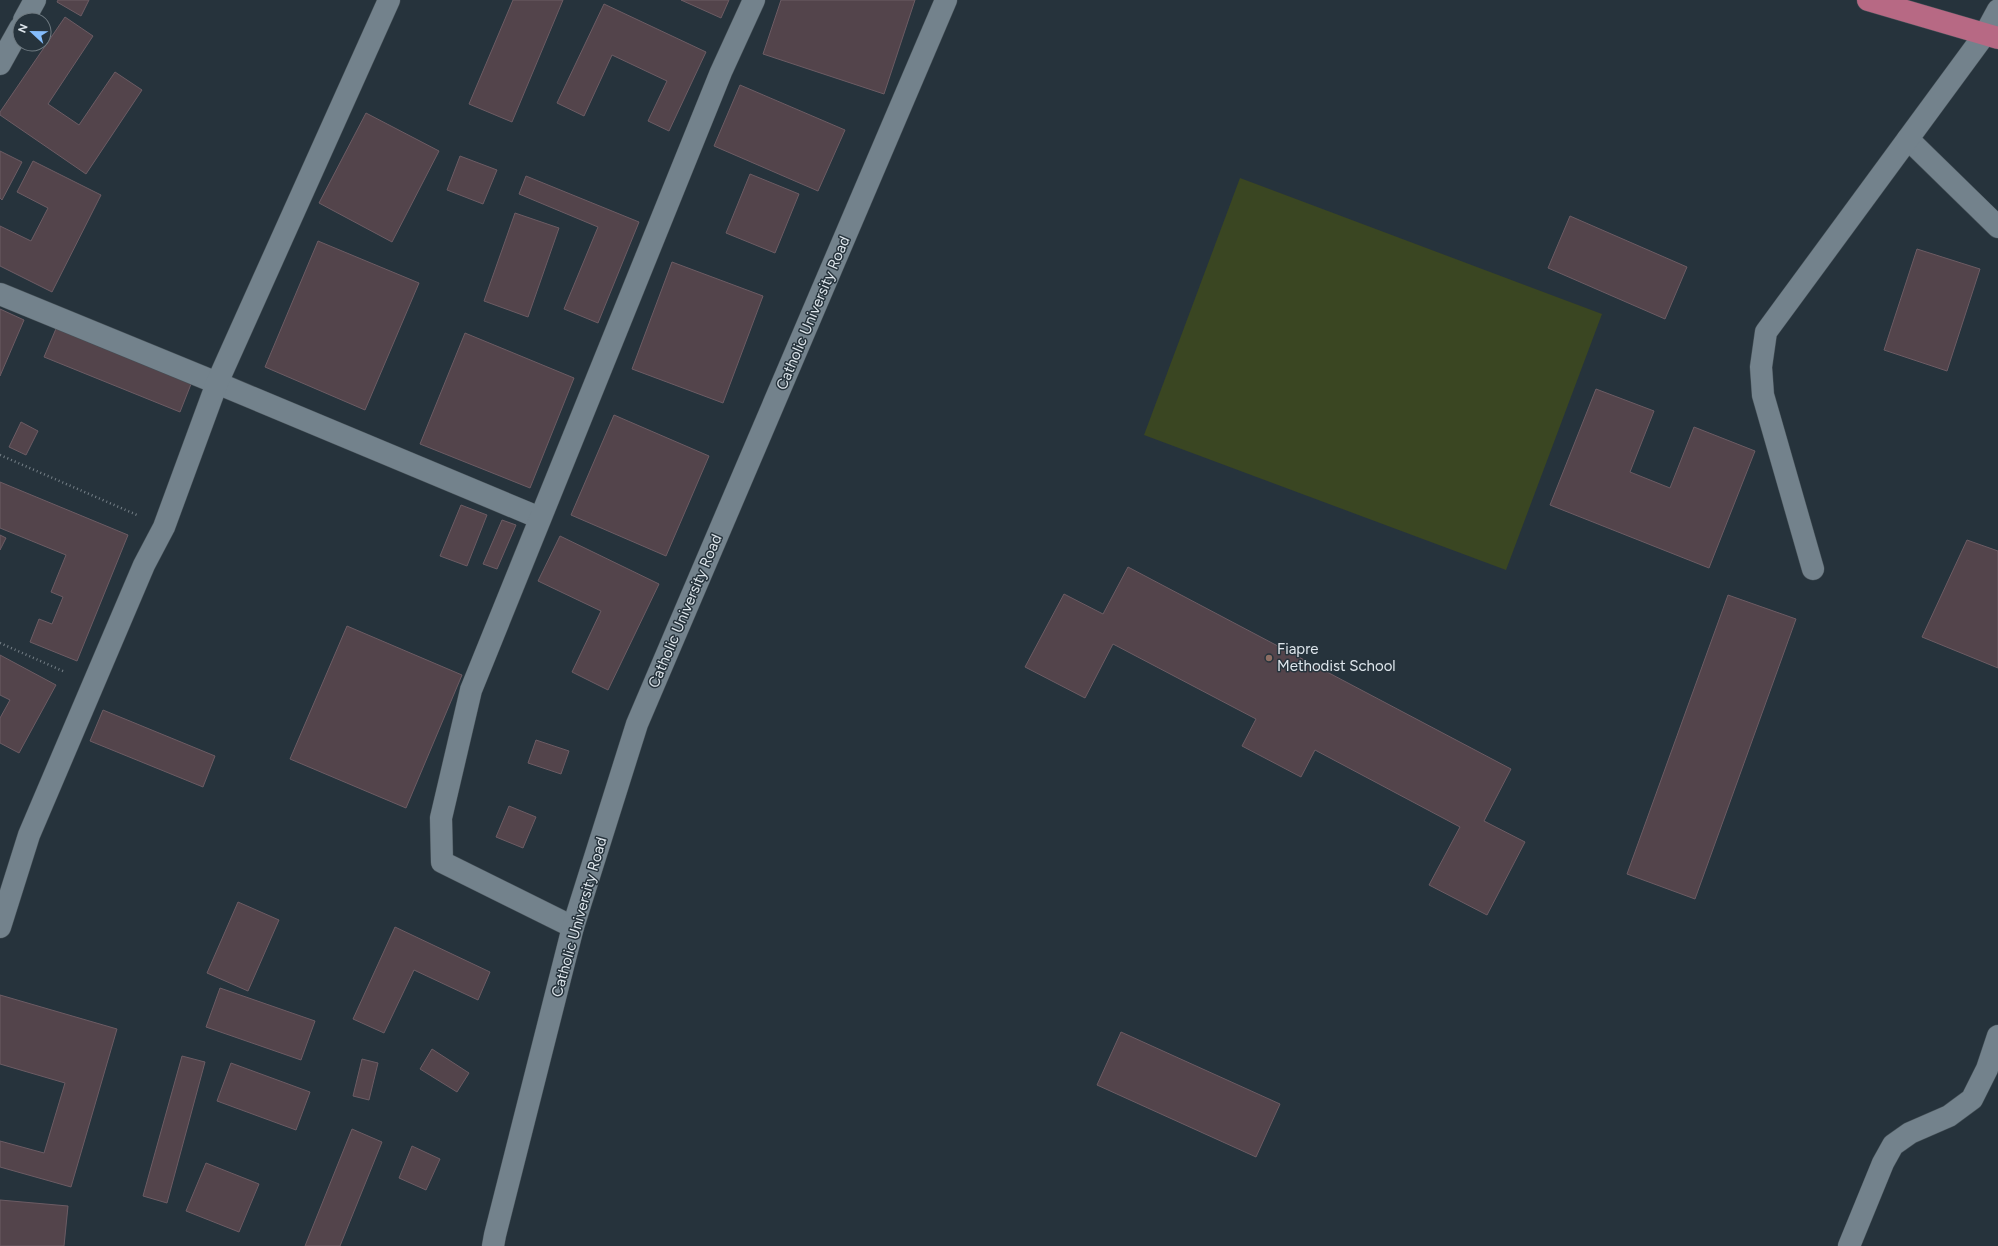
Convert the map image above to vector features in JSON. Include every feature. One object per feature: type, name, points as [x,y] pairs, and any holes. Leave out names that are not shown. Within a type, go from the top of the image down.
[{"type":"main road","points":[[1868,0],[1992,36]]},
{"type":"street","points":[[28,12],[35,0]]},
{"type":"street","points":[[0,927],[29,835],[144,565],[164,527],[217,383],[388,0]]},
{"type":"street","points":[[573,927],[442,862],[442,818],[454,759],[471,690],[721,72],[754,0]]},
{"type":"street","name":"Catholic University Road","points":[[493,1246],[573,927],[637,724],[946,0]]},
{"type":"street","points":[[1813,570],[1763,395],[1761,367],[1766,332],[1908,139],[1992,36],[1998,10]]},
{"type":"street","points":[[0,64],[12,42]]},
{"type":"street","points":[[1908,139],[1998,227]]},
{"type":"street","points":[[0,294],[540,518]]},
{"type":"street","points":[[1848,1246],[1883,1163],[1893,1145],[1910,1133],[1949,1116],[1972,1099],[1987,1069],[1998,1036]]},
{"type":"path","points":[[0,455],[164,527]]},
{"type":"path","points":[[0,643],[92,685]]},
{"type":"green space","points":[[1240,178],[1602,314],[1506,570],[1144,435]]},
{"type":"building","points":[[58,0],[89,0],[81,16],[57,2]]},
{"type":"building","points":[[513,0],[563,0],[512,122],[469,104]]},
{"type":"building","points":[[681,0],[729,0],[721,18]]},
{"type":"building","points":[[781,0],[915,0],[884,94],[763,54]]},
{"type":"building","points":[[604,4],[706,52],[669,131],[648,121],[667,81],[612,55],[584,116],[557,103]]},
{"type":"building","points":[[65,17],[93,36],[48,104],[79,125],[115,72],[142,90],[86,174],[0,115],[0,112],[41,52],[52,52],[52,36]]},
{"type":"building","points":[[740,85],[845,130],[818,191],[714,146]]},
{"type":"building","points":[[366,113],[439,151],[392,242],[319,203]]},
{"type":"building","points":[[0,151],[22,162],[2,200],[0,198]]},
{"type":"building","points":[[460,156],[497,170],[483,204],[447,190]]},
{"type":"building","points":[[33,161],[101,195],[52,292],[0,266],[0,226],[31,241],[48,208],[17,192]]},
{"type":"building","points":[[750,174],[799,194],[775,253],[726,233]]},
{"type":"building","points":[[526,176],[639,222],[598,323],[564,309],[598,227],[519,194]]},
{"type":"building","points":[[515,213],[559,228],[528,317],[484,301]]},
{"type":"building","points":[[1570,216],[1687,267],[1665,319],[1548,268]]},
{"type":"building","points":[[318,241],[419,283],[365,410],[265,367]]},
{"type":"building","points":[[1917,249],[1980,269],[1947,371],[1884,350]]},
{"type":"building","points":[[672,262],[763,296],[723,403],[632,369]]},
{"type":"building","points":[[0,309],[24,320],[0,376]]},
{"type":"building","points":[[58,324],[193,379],[180,412],[44,357]]},
{"type":"building","points":[[465,333],[574,378],[530,488],[420,444]]},
{"type":"building","points":[[1596,389],[1654,411],[1630,472],[1670,488],[1694,427],[1755,451],[1709,568],[1550,505]]},
{"type":"building","points":[[614,415],[709,456],[666,556],[571,515]]},
{"type":"building","points":[[21,422],[38,431],[26,455],[9,447]]},
{"type":"building","points":[[0,482],[128,535],[77,661],[30,642],[39,619],[52,624],[63,597],[51,592],[66,555],[0,528]]},
{"type":"building","points":[[461,505],[487,515],[467,566],[440,556]]},
{"type":"building","points":[[502,520],[516,525],[497,569],[483,564]]},
{"type":"building","points":[[0,535],[6,538],[0,550]]},
{"type":"building","points":[[560,536],[659,584],[608,690],[572,672],[601,611],[538,581]]},
{"type":"building","points":[[1967,540],[1998,551],[1998,668],[1922,637]]},
{"type":"building","points":[[1128,567],[1511,769],[1484,821],[1525,842],[1487,915],[1429,885],[1460,827],[1315,750],[1301,777],[1242,746],[1256,719],[1113,644],[1085,698],[1025,667],[1064,594],[1103,614]]},
{"type":"building","points":[[1728,595],[1796,619],[1695,899],[1627,874]]},
{"type":"building","points":[[347,626],[462,675],[406,808],[290,759]]},
{"type":"building","points":[[0,655],[56,685],[19,753],[0,743],[0,718],[10,700],[0,695]]},
{"type":"building","points":[[103,710],[215,756],[203,787],[90,741]]},
{"type":"building","points":[[536,740],[569,751],[561,774],[528,763]]},
{"type":"building","points":[[509,806],[536,817],[523,848],[496,837]]},
{"type":"building","points":[[238,902],[279,920],[248,991],[207,973]]},
{"type":"building","points":[[395,927],[490,972],[478,1000],[414,970],[384,1033],[353,1019]]},
{"type":"building","points":[[220,988],[315,1021],[301,1060],[206,1027]]},
{"type":"building","points":[[0,995],[117,1029],[71,1187],[0,1167],[0,1141],[44,1153],[65,1083],[0,1064]]},
{"type":"building","points":[[1121,1032],[1280,1104],[1256,1157],[1097,1085]]},
{"type":"building","points":[[432,1049],[469,1073],[457,1092],[420,1069]]},
{"type":"building","points":[[182,1056],[205,1062],[167,1203],[143,1196]]},
{"type":"building","points":[[362,1059],[378,1063],[369,1100],[353,1096]]},
{"type":"building","points":[[231,1063],[310,1092],[296,1130],[217,1101]]},
{"type":"building","points":[[352,1129],[382,1142],[340,1246],[305,1246]]},
{"type":"building","points":[[412,1146],[440,1159],[426,1190],[399,1178]]},
{"type":"building","points":[[206,1163],[259,1184],[239,1232],[186,1211]]},
{"type":"building","points":[[0,1200],[68,1206],[64,1246],[0,1246]]},
{"type":"place","name":"Fiapre Methodist School","points":[[1269,658]]}]
